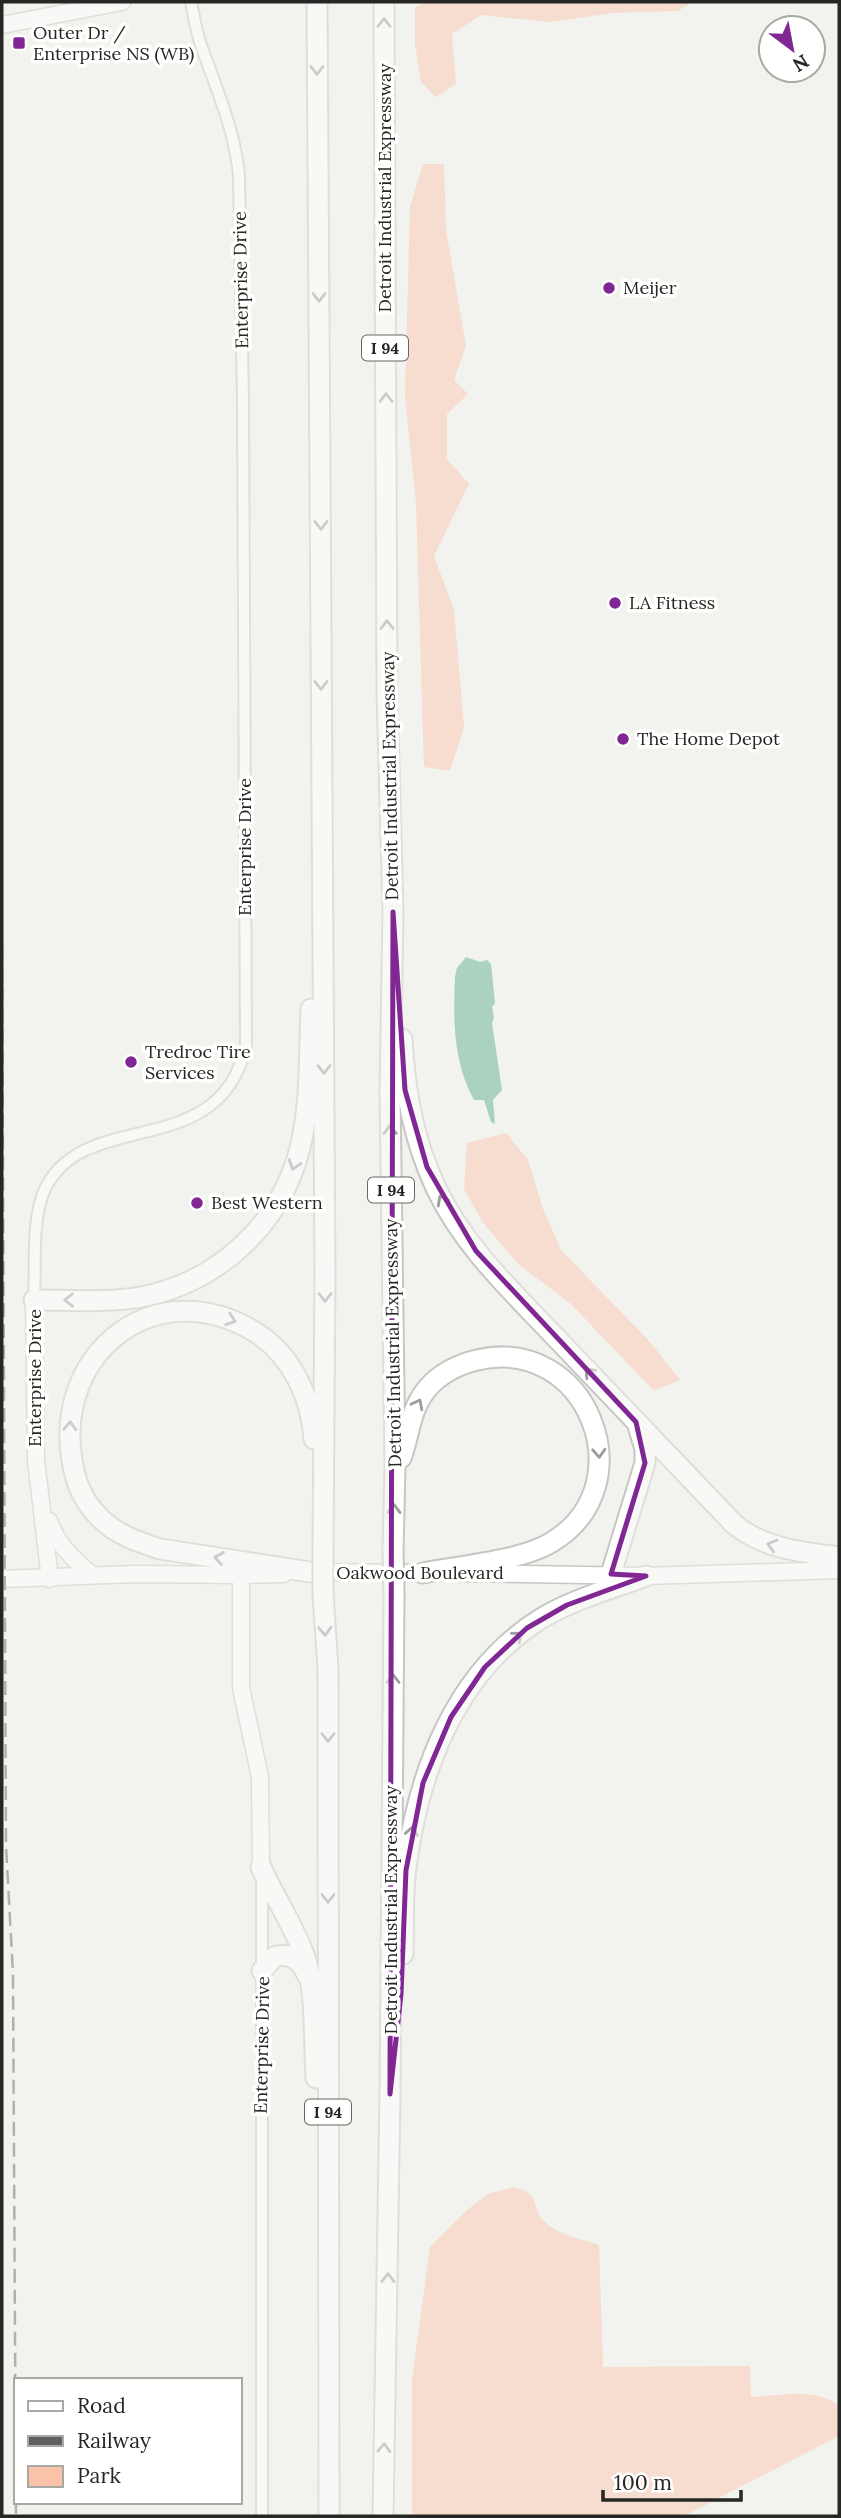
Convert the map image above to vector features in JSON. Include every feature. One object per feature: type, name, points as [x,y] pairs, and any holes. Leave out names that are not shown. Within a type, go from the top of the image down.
[{"type":"highway","name":"I 94","points":[[317,2],[326,1274],[323,1594],[328,1668],[329,2516]]},
{"type":"highway","name":"Detroit Industrial Expressway","points":[[383,2516],[390,2094],[395,1467],[390,1092],[393,912],[387,693],[384,2]]},
{"type":"highway","points":[[34,1300],[118,1300],[142,1297],[181,1285],[230,1258],[250,1239],[273,1210],[294,1169],[304,1121],[313,991],[314,906],[322,854]]},
{"type":"highway","points":[[393,912],[405,1090],[418,1143],[437,1189],[465,1237],[488,1266],[743,1532],[766,1543],[793,1551],[839,1558]]},
{"type":"highway","points":[[310,1572],[160,1549],[137,1541],[99,1517],[79,1486],[70,1450],[69,1422],[75,1394],[86,1370],[105,1343],[127,1327],[154,1314],[182,1311],[202,1313],[238,1322],[261,1335],[284,1355],[309,1403],[313,1420],[316,1470],[324,1511]]},
{"type":"highway","points":[[395,1467],[402,1456],[410,1422],[426,1390],[454,1368],[479,1359],[505,1357],[525,1360],[555,1373],[582,1399],[596,1429],[600,1459],[596,1485],[585,1509],[568,1530],[550,1544],[525,1554],[423,1573]]},
{"type":"highway","points":[[611,1574],[645,1462],[645,1449],[636,1422]]},
{"type":"highway","points":[[390,2094],[401,1994],[406,1870],[423,1783],[442,1735],[475,1679],[503,1648],[521,1633],[567,1605],[646,1576]]},
{"type":"highway","points":[[261,1867],[299,1941],[311,1983],[328,2394]]},
{"type":"highway","points":[[262,1971],[274,1957],[287,1955],[301,1964],[311,1983]]},
{"type":"main road","points":[[2,25],[121,2]]},
{"type":"main road","name":"Enterprise Drive","points":[[34,1300],[33,1419],[50,1578]]},
{"type":"main road","points":[[40,1486],[50,1524],[59,1542],[92,1576]]},
{"type":"main road","name":"Oakwood Boulevard","points":[[2,1579],[242,1576],[310,1572],[646,1576],[839,1570]]},
{"type":"main road","name":"Enterprise Drive","points":[[242,1576],[241,1688],[260,1777],[261,1867]]},
{"type":"street","name":"Enterprise Drive","points":[[34,1300],[39,1208],[45,1190],[56,1172],[71,1158],[87,1150],[183,1122],[206,1110],[232,1082],[246,1046],[243,402],[239,176],[236,149],[200,42],[191,2]]},
{"type":"street","name":"Enterprise Drive","points":[[261,1867],[262,2516]]},
{"type":"highlighted area","points":[[393,912],[405,1090],[427,1167],[476,1251],[636,1422],[645,1463],[611,1574],[646,1576],[567,1605],[527,1628],[485,1667],[451,1717],[423,1783],[406,1870],[401,1994],[390,2094]]},
{"type":"green space","points":[[426,2],[692,2],[678,11],[614,13],[548,22],[481,15],[452,34],[456,84],[436,97],[421,82],[415,44],[415,8]]},
{"type":"green space","points":[[423,164],[444,164],[446,230],[466,346],[454,380],[468,394],[447,414],[447,459],[469,484],[434,556],[454,610],[464,727],[450,771],[424,767],[416,503],[405,397],[410,207]]},
{"type":"green space","points":[[506,1133],[528,1160],[543,1209],[561,1250],[651,1343],[680,1380],[654,1391],[571,1304],[518,1264],[484,1224],[464,1189],[467,1143]]},
{"type":"green space","points":[[514,2187],[529,2193],[540,2216],[549,2226],[599,2245],[603,2367],[750,2366],[751,2397],[797,2394],[820,2396],[830,2400],[839,2406],[839,2436],[684,2516],[412,2516],[412,2379],[430,2247],[467,2210],[488,2194]]},
{"type":"shaded area","points":[[466,957],[480,962],[487,960],[491,964],[495,1003],[492,1007],[492,1023],[502,1090],[493,1100],[495,1124],[491,1122],[484,1100],[474,1100],[458,1055],[454,1008],[455,976],[457,968]]},
{"type":"railway","points":[[2,946],[6,1846],[13,1974],[15,2378]]},
{"type":"railway","points":[[16,2504],[16,2516]]},
{"type":"place","name":"Outer Dr / Enterprise NS (WB)","points":[[19,43]]},
{"type":"place","name":"Meijer","points":[[609,288]]},
{"type":"place","name":"LA Fitness","points":[[615,603]]},
{"type":"place","name":"The Home Depot","points":[[623,739]]},
{"type":"place","name":"Tredroc Tire Services","points":[[131,1062]]},
{"type":"place","name":"Best Western","points":[[197,1203]]}]
